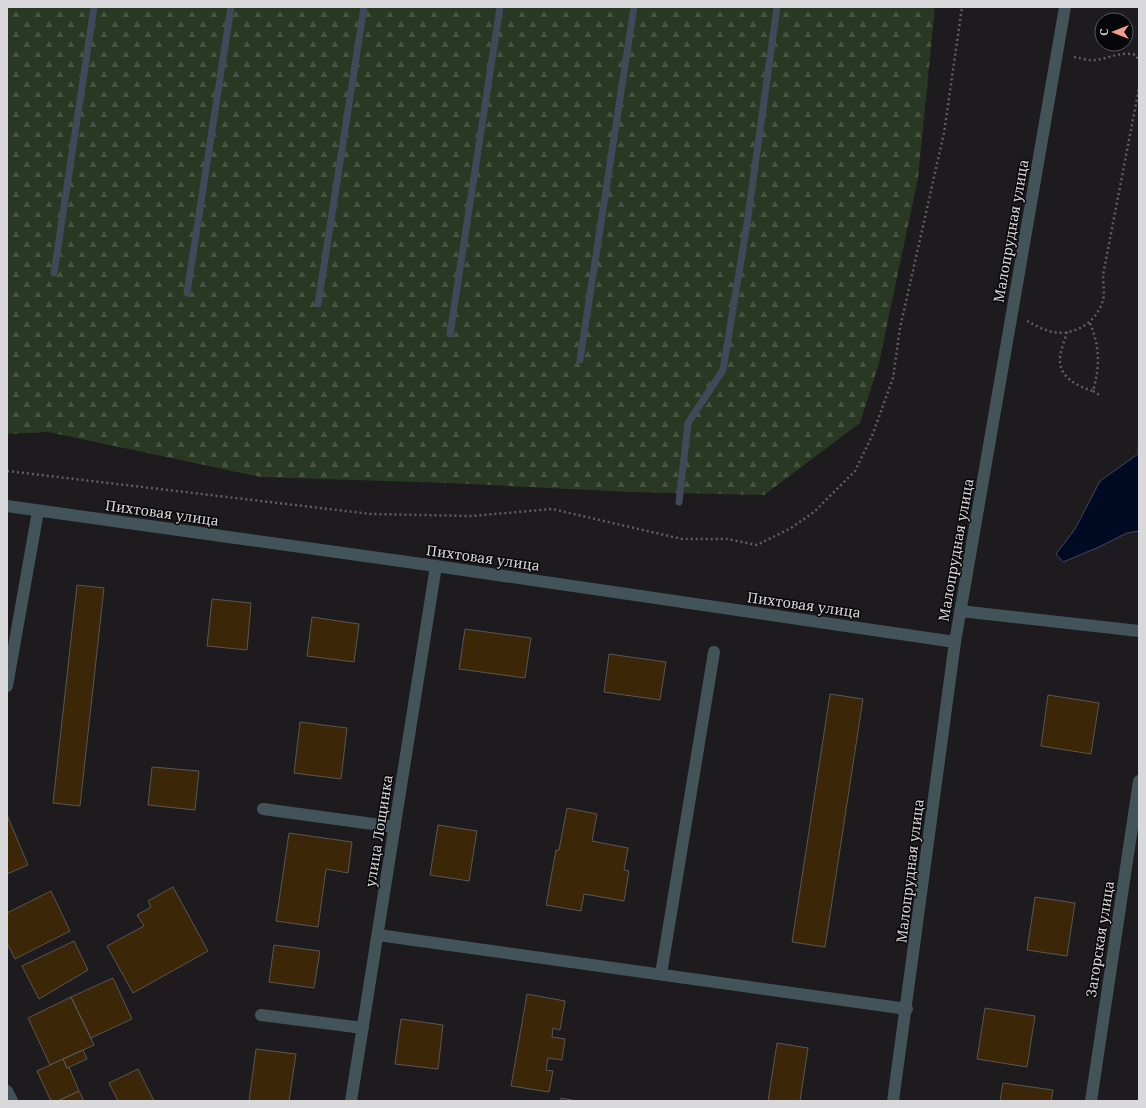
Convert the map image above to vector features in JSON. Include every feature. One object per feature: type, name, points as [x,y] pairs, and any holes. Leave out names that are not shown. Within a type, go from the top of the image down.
[{"type":"street","name":"Малопрудная улица","points":[[893,1101],[907,1009],[955,642],[1065,7]]},
{"type":"street","name":"Пихтовая улица","points":[[7,506],[436,566],[955,642]]},
{"type":"street","points":[[7,686],[38,511]]},
{"type":"street","name":"улица Лощинка","points":[[351,1101],[436,566]]},
{"type":"street","points":[[960,611],[1139,631]]},
{"type":"street","points":[[661,974],[714,652]]},
{"type":"street","name":"Загорская улица","points":[[1091,1101],[1139,781]]},
{"type":"street","points":[[263,809],[395,827]]},
{"type":"street","points":[[378,935],[907,1009]]},
{"type":"street","points":[[260,1015],[363,1028]]},
{"type":"street","points":[[7,1091],[12,1101]]},
{"type":"path","points":[[7,471],[371,514],[472,516],[552,509],[682,538],[727,539],[757,545],[791,528],[814,512],[855,471],[872,436],[893,378],[900,328],[944,133],[962,7]]},
{"type":"path","points":[[1056,54],[1095,60],[1110,56],[1130,54],[1136,56],[1139,61]]},
{"type":"path","points":[[1012,314],[1046,330],[1067,332],[1077,330],[1090,323],[1099,310],[1104,299],[1103,275],[1139,88]]},
{"type":"path","points":[[1090,323],[1096,338],[1098,354],[1097,378],[1093,391]]},
{"type":"path","points":[[1067,332],[1060,357],[1061,367],[1068,379],[1078,386],[1093,391],[1101,396]]},
{"type":"green space","points":[[7,7],[935,7],[918,178],[879,363],[860,423],[764,495],[630,492],[448,483],[261,477],[48,432],[7,434]]},
{"type":"water","points":[[1139,424],[1139,531],[1127,533],[1063,562],[1056,554],[1075,529],[1100,481],[1138,454]]},
{"type":"building","points":[[77,585],[104,588],[80,806],[53,803]]},
{"type":"building","points":[[212,599],[251,603],[247,650],[207,646]]},
{"type":"building","points":[[312,617],[359,624],[354,662],[307,656]]},
{"type":"building","points":[[465,629],[531,638],[525,678],[459,669]]},
{"type":"building","points":[[609,654],[666,662],[660,700],[604,692]]},
{"type":"building","points":[[830,694],[863,699],[825,947],[792,942]]},
{"type":"building","points":[[1048,695],[1099,703],[1091,754],[1041,746]]},
{"type":"building","points":[[300,722],[347,728],[341,779],[294,773]]},
{"type":"building","points":[[152,767],[199,771],[195,810],[148,805]]},
{"type":"building","points":[[567,808],[597,814],[592,841],[628,848],[624,870],[629,871],[624,901],[584,894],[581,911],[546,905],[556,850],[559,850]]},
{"type":"building","points":[[7,815],[28,865],[7,874]]},
{"type":"building","points":[[438,825],[477,831],[469,881],[430,875]]},
{"type":"building","points":[[289,833],[352,842],[348,873],[326,869],[318,927],[276,921]]},
{"type":"building","points":[[173,887],[208,951],[133,993],[107,946],[144,926],[137,915],[151,907],[148,901]]},
{"type":"building","points":[[51,891],[70,931],[15,959],[7,943],[7,913]]},
{"type":"building","points":[[1035,897],[1075,903],[1067,956],[1027,950]]},
{"type":"building","points":[[74,941],[88,970],[39,999],[22,966]]},
{"type":"building","points":[[274,945],[320,951],[314,988],[269,982]]},
{"type":"building","points":[[113,978],[132,1019],[91,1038],[71,997]]},
{"type":"building","points":[[527,994],[565,1001],[560,1030],[553,1028],[552,1037],[565,1039],[562,1060],[548,1058],[546,1070],[553,1071],[549,1092],[511,1086]]},
{"type":"building","points":[[71,997],[94,1045],[50,1065],[28,1018]]},
{"type":"building","points":[[985,1008],[1035,1016],[1027,1067],[977,1059]]},
{"type":"building","points":[[401,1019],[443,1025],[438,1069],[395,1064]]},
{"type":"building","points":[[777,1043],[808,1048],[800,1101],[768,1101]]},
{"type":"building","points":[[256,1049],[296,1054],[289,1101],[249,1101]]},
{"type":"building","points":[[83,1050],[87,1059],[67,1068],[63,1059]]},
{"type":"building","points":[[63,1059],[67,1068],[69,1067],[79,1091],[58,1101],[51,1101],[37,1071]]},
{"type":"building","points":[[138,1069],[154,1101],[118,1101],[109,1083]]},
{"type":"building","points":[[1003,1083],[1053,1090],[1051,1101],[1000,1101]]},
{"type":"building","points":[[79,1091],[84,1101],[58,1101]]},
{"type":"building","points":[[561,1098],[576,1101],[561,1101]]},
{"type":"waterway","points":[[54,273],[94,7]]},
{"type":"waterway","points":[[187,293],[231,7]]},
{"type":"waterway","points":[[318,304],[364,7]]},
{"type":"waterway","points":[[450,334],[500,7]]},
{"type":"waterway","points":[[580,360],[634,7]]},
{"type":"waterway","points":[[679,502],[688,423],[723,370],[747,224],[777,7]]}]
